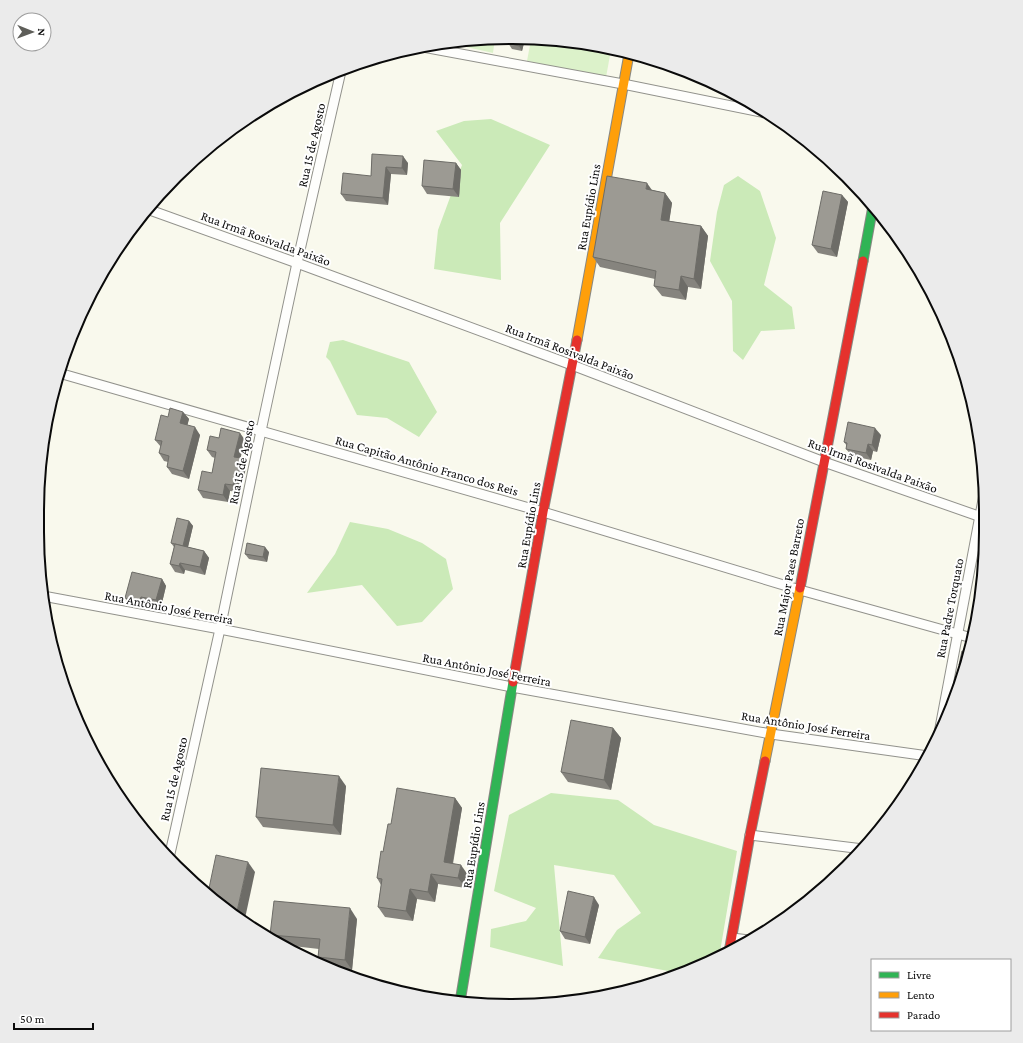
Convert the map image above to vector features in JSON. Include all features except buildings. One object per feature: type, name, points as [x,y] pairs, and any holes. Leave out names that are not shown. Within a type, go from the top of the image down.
[{"type":"street","points":[[439,50],[623,84],[749,110]]},
{"type":"street","name":"Rua Eupídio Lins","points":[[461,996],[512,687],[543,512],[572,365],[628,59]]},
{"type":"street","name":"Rua 15 de Agosto","points":[[171,851],[220,629],[297,263],[340,77]]},
{"type":"street","name":"Rua Irmã Rosivalda Paixão","points":[[153,211],[572,365],[824,462],[979,516]]},
{"type":"street","name":"Rua Major Paes Barreto","points":[[731,944],[750,835],[800,590],[872,214]]},
{"type":"street","name":"Rua Capitão Antônio Franco dos Reis","points":[[65,375],[543,512],[800,590],[967,636]]},
{"type":"street","name":"Rua Padre Torquato","points":[[944,708],[979,532]]},
{"type":"street","name":"Rua Antônio José Ferreira","points":[[49,597],[220,629],[512,687],[771,734],[922,755]]},
{"type":"street","points":[[750,835],[855,848]]},
{"type":"street","points":[[732,938],[740,939]]},
{"type":"green space","points":[[494,45],[493,53],[465,47]]},
{"type":"green space","points":[[530,45],[573,48],[610,55],[606,77],[527,61]]},
{"type":"green space","points":[[491,119],[550,145],[500,223],[501,280],[434,269],[438,230],[462,165],[436,131],[464,121]]},
{"type":"green space","points":[[738,176],[760,191],[776,238],[764,285],[792,307],[795,329],[761,331],[743,360],[733,351],[732,301],[710,261],[717,212],[724,185]]},
{"type":"green space","points":[[343,340],[409,362],[437,412],[419,437],[387,418],[357,415],[330,361],[326,357],[330,342]]},
{"type":"green space","points":[[350,522],[388,529],[422,543],[446,559],[453,589],[422,622],[397,626],[362,585],[307,593],[335,554]]},
{"type":"green space","points":[[551,793],[618,800],[654,825],[737,851],[720,950],[669,971],[598,958],[617,930],[641,913],[614,875],[554,865],[563,966],[490,947],[491,929],[526,921],[536,908],[494,891],[509,815]]},
{"type":"traffic: fast","points":[[863,261],[872,214]]},
{"type":"traffic: fast","points":[[461,996],[513,682]]},
{"type":"traffic: slow","points":[[577,340],[628,59]]},
{"type":"traffic: slow","points":[[765,761],[800,588]]},
{"type":"traffic: jam","points":[[800,588],[863,261]]},
{"type":"traffic: jam","points":[[513,682],[543,512],[577,340]]},
{"type":"traffic: jam","points":[[730,944],[765,761]]}]
